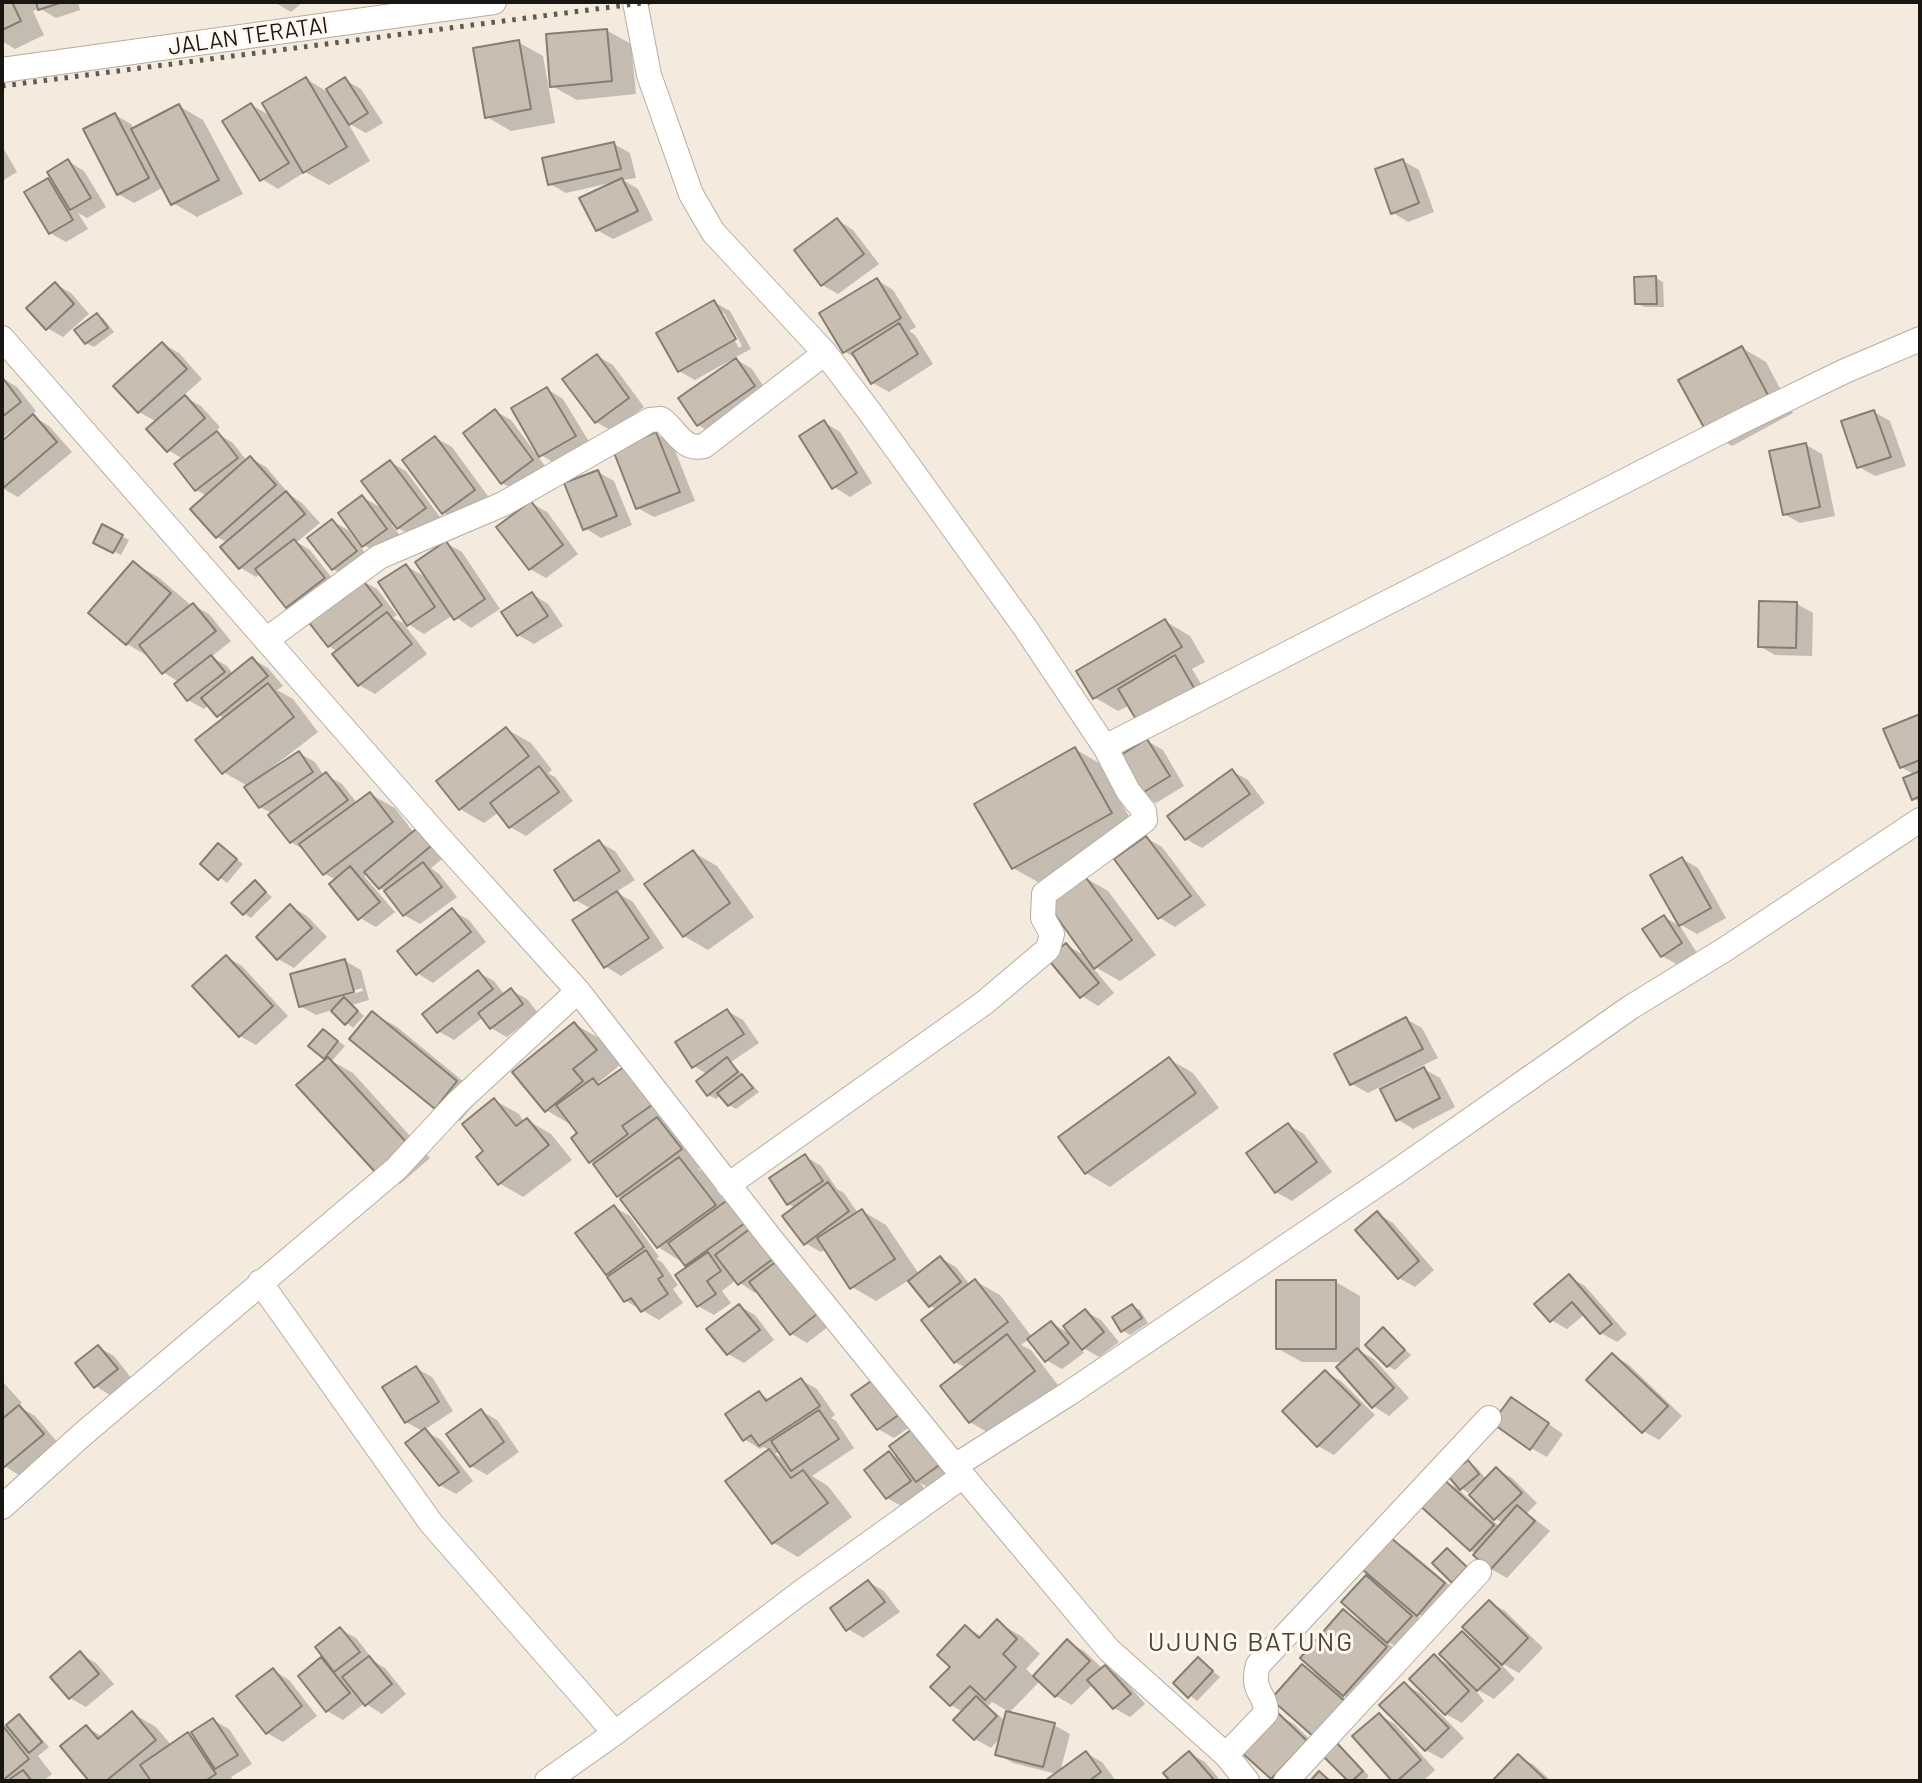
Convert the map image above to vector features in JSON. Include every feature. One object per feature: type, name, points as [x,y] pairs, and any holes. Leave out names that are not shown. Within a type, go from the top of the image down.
[{"type":"street","name":"JALAN TERATAI","points":[[2,69],[494,2]]},
{"type":"street","points":[[635,2],[649,75],[691,194],[712,232],[825,353],[1019,618],[1105,747],[1128,791],[1144,811],[1145,820],[1044,894],[1043,918],[1052,934],[1048,949],[984,1003],[728,1185]]},
{"type":"street","points":[[2,338],[578,991],[728,1185],[959,1471],[1109,1650],[1226,1755],[1247,1781]]},
{"type":"street","points":[[1105,747],[1740,422],[1845,371],[1920,339]]},
{"type":"street","points":[[266,640],[380,557],[503,504],[650,420],[662,418],[684,443],[694,448],[704,446],[825,353]]},
{"type":"street","points":[[547,1781],[615,1733],[959,1471],[1079,1386],[1396,1172],[1631,1007],[1790,907],[1920,820]]},
{"type":"street","points":[[2,1507],[260,1282],[396,1170],[458,1102],[578,991]]},
{"type":"street","points":[[260,1282],[431,1523],[615,1733]]},
{"type":"street","points":[[1226,1755],[1266,1713],[1266,1705],[1257,1692],[1255,1674],[1258,1665],[1489,1419]]},
{"type":"street","points":[[1286,1781],[1479,1572]]},
{"type":"building","points":[[2,2],[12,2],[21,21],[2,30]]},
{"type":"building","points":[[36,2],[63,2],[38,10]]},
{"type":"building","points":[[607,29],[612,81],[550,87],[546,34]]},
{"type":"building","points":[[519,40],[531,109],[485,118],[473,48]]},
{"type":"building","points":[[306,77],[347,147],[303,173],[262,103]]},
{"type":"building","points":[[345,77],[368,113],[349,125],[326,89]]},
{"type":"building","points":[[251,103],[289,163],[260,181],[222,121]]},
{"type":"building","points":[[179,104],[219,180],[171,205],[131,129]]},
{"type":"building","points":[[115,113],[149,178],[117,195],[83,129]]},
{"type":"building","points":[[614,142],[621,169],[548,185],[542,158]]},
{"type":"building","points":[[68,159],[91,198],[70,210],[47,172]]},
{"type":"building","points":[[1403,159],[1419,203],[1391,214],[1375,169]]},
{"type":"building","points":[[48,178],[73,220],[49,234],[24,192]]},
{"type":"building","points":[[622,178],[638,211],[596,231],[579,198]]},
{"type":"building","points":[[837,218],[864,254],[821,286],[794,250]]},
{"type":"building","points":[[1656,276],[1657,304],[1635,304],[1634,277]]},
{"type":"building","points":[[877,278],[901,318],[843,353],[819,313]]},
{"type":"building","points":[[55,282],[74,304],[46,330],[26,308]]},
{"type":"building","points":[[714,300],[736,339],[678,372],[656,333]]},
{"type":"building","points":[[97,313],[108,328],[85,344],[74,330]]},
{"type":"building","points":[[899,323],[918,354],[871,384],[852,353]]},
{"type":"building","points":[[162,342],[187,369],[138,413],[113,386]]},
{"type":"building","points":[[1742,346],[1770,399],[1707,433],[1678,380]]},
{"type":"building","points":[[597,354],[629,398],[595,423],[562,379]]},
{"type":"building","points":[[736,358],[755,386],[697,426],[678,398]]},
{"type":"building","points":[[2,377],[21,402],[2,417]]},
{"type":"building","points":[[547,387],[576,436],[539,457],[511,408]]},
{"type":"building","points":[[185,395],[205,418],[167,452],[146,429]]},
{"type":"building","points":[[495,409],[533,460],[501,484],[463,433]]},
{"type":"building","points":[[1874,410],[1891,457],[1857,468],[1841,421]]},
{"type":"building","points":[[33,414],[57,442],[2,489],[2,441]]},
{"type":"building","points":[[824,420],[857,473],[832,489],[799,436]]},
{"type":"building","points":[[217,431],[238,458],[195,491],[174,464]]},
{"type":"building","points":[[656,432],[680,492],[636,509],[613,450]]},
{"type":"building","points":[[435,436],[475,490],[442,514],[402,460]]},
{"type":"building","points":[[1806,443],[1820,507],[1783,515],[1769,451]]},
{"type":"building","points":[[250,456],[276,485],[216,538],[190,509]]},
{"type":"building","points":[[390,460],[426,508],[397,529],[361,481]]},
{"type":"building","points":[[598,470],[617,516],[583,530],[564,483]]},
{"type":"building","points":[[286,491],[305,514],[239,569],[220,547]]},
{"type":"building","points":[[362,495],[387,529],[362,547],[338,513]]},
{"type":"building","points":[[531,501],[563,545],[529,570],[496,527]]},
{"type":"building","points":[[332,519],[357,551],[332,570],[307,538]]},
{"type":"building","points":[[102,524],[123,535],[113,553],[93,543]]},
{"type":"building","points":[[294,539],[325,578],[286,608],[255,569]]},
{"type":"building","points":[[446,541],[485,599],[454,620],[415,562]]},
{"type":"building","points":[[133,561],[171,593],[126,645],[88,613]]},
{"type":"building","points":[[406,564],[435,607],[407,626],[378,582]]},
{"type":"building","points":[[361,578],[382,605],[328,647],[307,620]]},
{"type":"building","points":[[532,592],[548,616],[517,636],[501,612]]},
{"type":"building","points":[[1759,601],[1797,602],[1796,648],[1758,647]]},
{"type":"building","points":[[193,603],[216,631],[162,674],[139,645]]},
{"type":"building","points":[[387,612],[412,644],[358,686],[332,654]]},
{"type":"building","points":[[1165,619],[1182,647],[1093,699],[1076,671]]},
{"type":"building","points":[[211,655],[225,672],[187,701],[174,684]]},
{"type":"building","points":[[1175,655],[1194,688],[1137,721],[1118,689]]},
{"type":"building","points":[[252,657],[268,676],[217,717],[201,698]]},
{"type":"building","points":[[268,683],[294,717],[222,774],[195,740]]},
{"type":"building","points":[[1920,714],[1920,760],[1900,768],[1883,729]]},
{"type":"building","points":[[506,727],[529,756],[459,810],[436,781]]},
{"type":"building","points":[[1147,739],[1170,776],[1139,795],[1116,758]]},
{"type":"building","points":[[1075,747],[1112,813],[1012,869],[974,804]]},
{"type":"building","points":[[299,751],[313,772],[259,808],[244,787]]},
{"type":"building","points":[[539,766],[559,792],[509,828],[490,803]]},
{"type":"building","points":[[1232,769],[1250,794],[1185,840],[1167,816]]},
{"type":"building","points":[[1920,771],[1920,796],[1912,800],[1903,778]]},
{"type":"building","points":[[326,772],[348,800],[290,843],[268,815]]},
{"type":"building","points":[[370,792],[393,822],[323,875],[299,844]]},
{"type":"building","points":[[416,829],[431,846],[379,889],[364,872]]},
{"type":"building","points":[[1146,836],[1191,896],[1158,919],[1114,859]]},
{"type":"building","points":[[599,840],[620,871],[574,901],[554,870]]},
{"type":"building","points":[[218,843],[237,859],[218,880],[200,864]]},
{"type":"building","points":[[693,850],[730,903],[683,937],[644,884]]},
{"type":"building","points":[[1682,857],[1711,908],[1679,926],[1650,875]]},
{"type":"building","points":[[423,862],[442,887],[403,916],[384,891]]},
{"type":"building","points":[[350,866],[380,902],[358,920],[329,884]]},
{"type":"building","points":[[1084,875],[1132,940],[1094,969],[1046,902]]},
{"type":"building","points":[[255,880],[266,892],[243,915],[231,903]]},
{"type":"building","points":[[617,891],[649,938],[604,968],[572,920]]},
{"type":"building","points":[[290,904],[312,928],[277,960],[256,937]]},
{"type":"building","points":[[452,908],[471,932],[416,975],[397,951]]},
{"type":"building","points":[[1664,915],[1682,943],[1661,957],[1642,929]]},
{"type":"building","points":[[1066,943],[1099,983],[1080,998],[1047,958]]},
{"type":"building","points":[[226,955],[273,1006],[239,1037],[192,986]]},
{"type":"building","points":[[345,959],[354,992],[299,1007],[290,974]]},
{"type":"building","points":[[478,970],[493,989],[437,1033],[422,1014]]},
{"type":"building","points":[[511,988],[523,1004],[490,1029],[478,1013]]},
{"type":"building","points":[[344,997],[358,1011],[345,1025],[331,1011]]},
{"type":"building","points":[[727,1009],[744,1034],[692,1068],[675,1042]]},
{"type":"building","points":[[372,1011],[457,1081],[435,1109],[349,1039]]},
{"type":"building","points":[[1406,1017],[1423,1049],[1350,1085],[1334,1054]]},
{"type":"building","points":[[574,1022],[597,1050],[573,1069],[583,1081],[545,1112],[512,1072]]},
{"type":"building","points":[[323,1029],[338,1041],[324,1059],[308,1046]]},
{"type":"building","points":[[328,1057],[407,1143],[375,1172],[296,1085]]},
{"type":"building","points":[[727,1057],[738,1072],[707,1096],[696,1081]]},
{"type":"building","points":[[1169,1057],[1196,1093],[1085,1174],[1058,1137]]},
{"type":"building","points":[[624,1067],[652,1105],[622,1126],[628,1134],[589,1163],[571,1138],[577,1133],[556,1105],[593,1078],[598,1085]]},
{"type":"building","points":[[1424,1067],[1440,1098],[1396,1121],[1380,1089]]},
{"type":"building","points":[[742,1074],[753,1088],[728,1106],[717,1093]]},
{"type":"building","points":[[494,1098],[516,1126],[527,1118],[549,1145],[498,1185],[476,1157],[483,1151],[462,1124]]},
{"type":"building","points":[[657,1117],[682,1149],[617,1197],[593,1164]]},
{"type":"building","points":[[1288,1123],[1317,1162],[1275,1193],[1246,1153]]},
{"type":"building","points":[[805,1154],[823,1181],[787,1205],[769,1178]]},
{"type":"building","points":[[679,1157],[716,1205],[657,1248],[620,1199]]},
{"type":"building","points":[[828,1182],[849,1211],[804,1245],[782,1216]]},
{"type":"building","points":[[729,1199],[745,1223],[685,1266],[668,1243]]},
{"type":"building","points":[[614,1205],[644,1247],[606,1275],[575,1233]]},
{"type":"building","points":[[862,1209],[895,1259],[850,1289],[817,1238]]},
{"type":"building","points":[[1377,1211],[1419,1261],[1398,1279],[1355,1230]]},
{"type":"building","points":[[751,1228],[774,1258],[738,1285],[715,1255]]},
{"type":"building","points":[[646,1250],[663,1276],[658,1279],[668,1294],[641,1312],[631,1298],[624,1302],[607,1277]]},
{"type":"building","points":[[708,1252],[721,1271],[707,1281],[716,1294],[697,1307],[675,1275]]},
{"type":"building","points":[[940,1256],[961,1282],[929,1307],[908,1281]]},
{"type":"building","points":[[781,1258],[822,1310],[790,1335],[749,1282]]},
{"type":"building","points":[[1569,1274],[1612,1324],[1600,1334],[1572,1302],[1550,1322],[1534,1304]]},
{"type":"building","points":[[975,1279],[1008,1322],[954,1363],[921,1320]]},
{"type":"building","points":[[1276,1280],[1336,1280],[1336,1349],[1276,1349]]},
{"type":"building","points":[[739,1304],[760,1330],[727,1355],[706,1329]]},
{"type":"building","points":[[1132,1304],[1142,1318],[1121,1332],[1112,1317]]},
{"type":"building","points":[[1085,1309],[1104,1332],[1082,1350],[1063,1326]]},
{"type":"building","points":[[1051,1321],[1069,1343],[1045,1362],[1027,1339]]},
{"type":"building","points":[[1383,1327],[1405,1350],[1387,1367],[1365,1345]]},
{"type":"building","points":[[1007,1334],[1035,1371],[969,1423],[940,1386]]},
{"type":"building","points":[[98,1345],[118,1369],[94,1388],[75,1363]]},
{"type":"building","points":[[1357,1348],[1394,1388],[1372,1408],[1336,1367]]},
{"type":"building","points":[[1612,1353],[1668,1406],[1642,1433],[1586,1380]]},
{"type":"building","points":[[416,1366],[439,1402],[405,1423],[382,1387]]},
{"type":"building","points":[[1325,1370],[1360,1405],[1317,1447],[1282,1411]]},
{"type":"building","points":[[801,1378],[820,1406],[759,1446],[751,1435],[743,1441],[725,1414],[759,1391],[766,1401]]},
{"type":"building","points":[[874,1379],[900,1414],[877,1430],[851,1395]]},
{"type":"building","points":[[1511,1397],[1549,1423],[1530,1450],[1492,1423]]},
{"type":"building","points":[[19,1405],[44,1434],[3,1468],[2,1419]]},
{"type":"building","points":[[481,1409],[504,1442],[470,1467],[446,1434]]},
{"type":"building","points":[[819,1410],[839,1439],[791,1471],[771,1441]]},
{"type":"building","points":[[915,1427],[942,1463],[916,1482],[889,1446]]},
{"type":"building","points":[[425,1428],[459,1472],[439,1486],[405,1443]]},
{"type":"building","points":[[769,1449],[791,1478],[803,1470],[828,1503],[772,1544],[725,1481]]},
{"type":"building","points":[[889,1451],[911,1481],[886,1499],[864,1470]]},
{"type":"building","points":[[1468,1460],[1479,1474],[1460,1490],[1448,1476]]},
{"type":"building","points":[[1496,1467],[1522,1493],[1494,1520],[1469,1495]]},
{"type":"building","points":[[1441,1477],[1494,1525],[1470,1551],[1417,1503]]},
{"type":"building","points":[[1517,1505],[1535,1521],[1490,1570],[1473,1555]]},
{"type":"building","points":[[1391,1538],[1445,1583],[1417,1616],[1363,1570]]},
{"type":"building","points":[[1447,1548],[1467,1567],[1452,1583],[1432,1563]]},
{"type":"building","points":[[1366,1575],[1412,1616],[1387,1643],[1341,1602]]},
{"type":"building","points":[[868,1580],[885,1602],[846,1631],[830,1608]]},
{"type":"building","points":[[1489,1600],[1528,1638],[1502,1665],[1462,1627]]},
{"type":"building","points":[[1343,1609],[1387,1647],[1343,1696],[1300,1658]]},
{"type":"building","points":[[997,1619],[1017,1639],[1003,1654],[1016,1667],[985,1700],[970,1686],[950,1706],[930,1687],[950,1667],[937,1655],[965,1625],[979,1638]]},
{"type":"building","points":[[340,1627],[360,1652],[334,1672],[315,1647]]},
{"type":"building","points":[[1462,1631],[1500,1669],[1477,1691],[1439,1654]]},
{"type":"building","points":[[1067,1639],[1090,1661],[1055,1697],[1033,1676]]},
{"type":"building","points":[[80,1651],[99,1674],[69,1699],[50,1677]]},
{"type":"building","points":[[1434,1654],[1469,1691],[1445,1715],[1409,1679]]},
{"type":"building","points":[[369,1656],[392,1684],[365,1706],[342,1677]]},
{"type":"building","points":[[321,1657],[350,1693],[326,1712],[298,1676]]},
{"type":"building","points":[[1198,1657],[1213,1671],[1188,1698],[1173,1683]]},
{"type":"building","points":[[1302,1664],[1347,1703],[1315,1738],[1271,1699]]},
{"type":"building","points":[[1105,1665],[1131,1694],[1113,1709],[1087,1680]]},
{"type":"building","points":[[273,1668],[302,1706],[266,1734],[236,1696]]},
{"type":"building","points":[[1404,1682],[1449,1728],[1425,1751],[1379,1705]]},
{"type":"building","points":[[976,1696],[997,1716],[974,1740],[953,1720]]},
{"type":"building","points":[[132,1711],[156,1740],[106,1781],[89,1781],[60,1746],[86,1725],[98,1739]]},
{"type":"building","points":[[1006,1711],[1055,1723],[1043,1767],[995,1755]]},
{"type":"building","points":[[1277,1712],[1307,1741],[1271,1779],[1240,1751]]},
{"type":"building","points":[[1379,1713],[1421,1760],[1397,1781],[1392,1781],[1352,1736]]},
{"type":"building","points":[[19,1714],[42,1742],[29,1753],[6,1725]]},
{"type":"building","points":[[213,1718],[238,1755],[215,1769],[191,1732]]},
{"type":"building","points":[[2,1725],[29,1759],[2,1781]]},
{"type":"building","points":[[188,1732],[216,1774],[205,1781],[151,1781],[140,1765]]},
{"type":"building","points":[[1336,1742],[1363,1771],[1352,1781],[1348,1781],[1322,1755]]},
{"type":"building","points":[[1086,1751],[1101,1772],[1089,1781],[1046,1780]]},
{"type":"building","points":[[1189,1751],[1215,1781],[1170,1781],[1163,1773]]},
{"type":"building","points":[[1518,1754],[1547,1781],[1492,1781]]},
{"type":"building","points":[[23,1770],[32,1781],[7,1781]]},
{"type":"building","points":[[1319,1771],[1330,1781],[1310,1781]]},
{"type":"railway","points":[[2,86],[650,2]]},
{"type":"district","name":"UJUNG BATUNG","points":[[1251,1642]]}]
